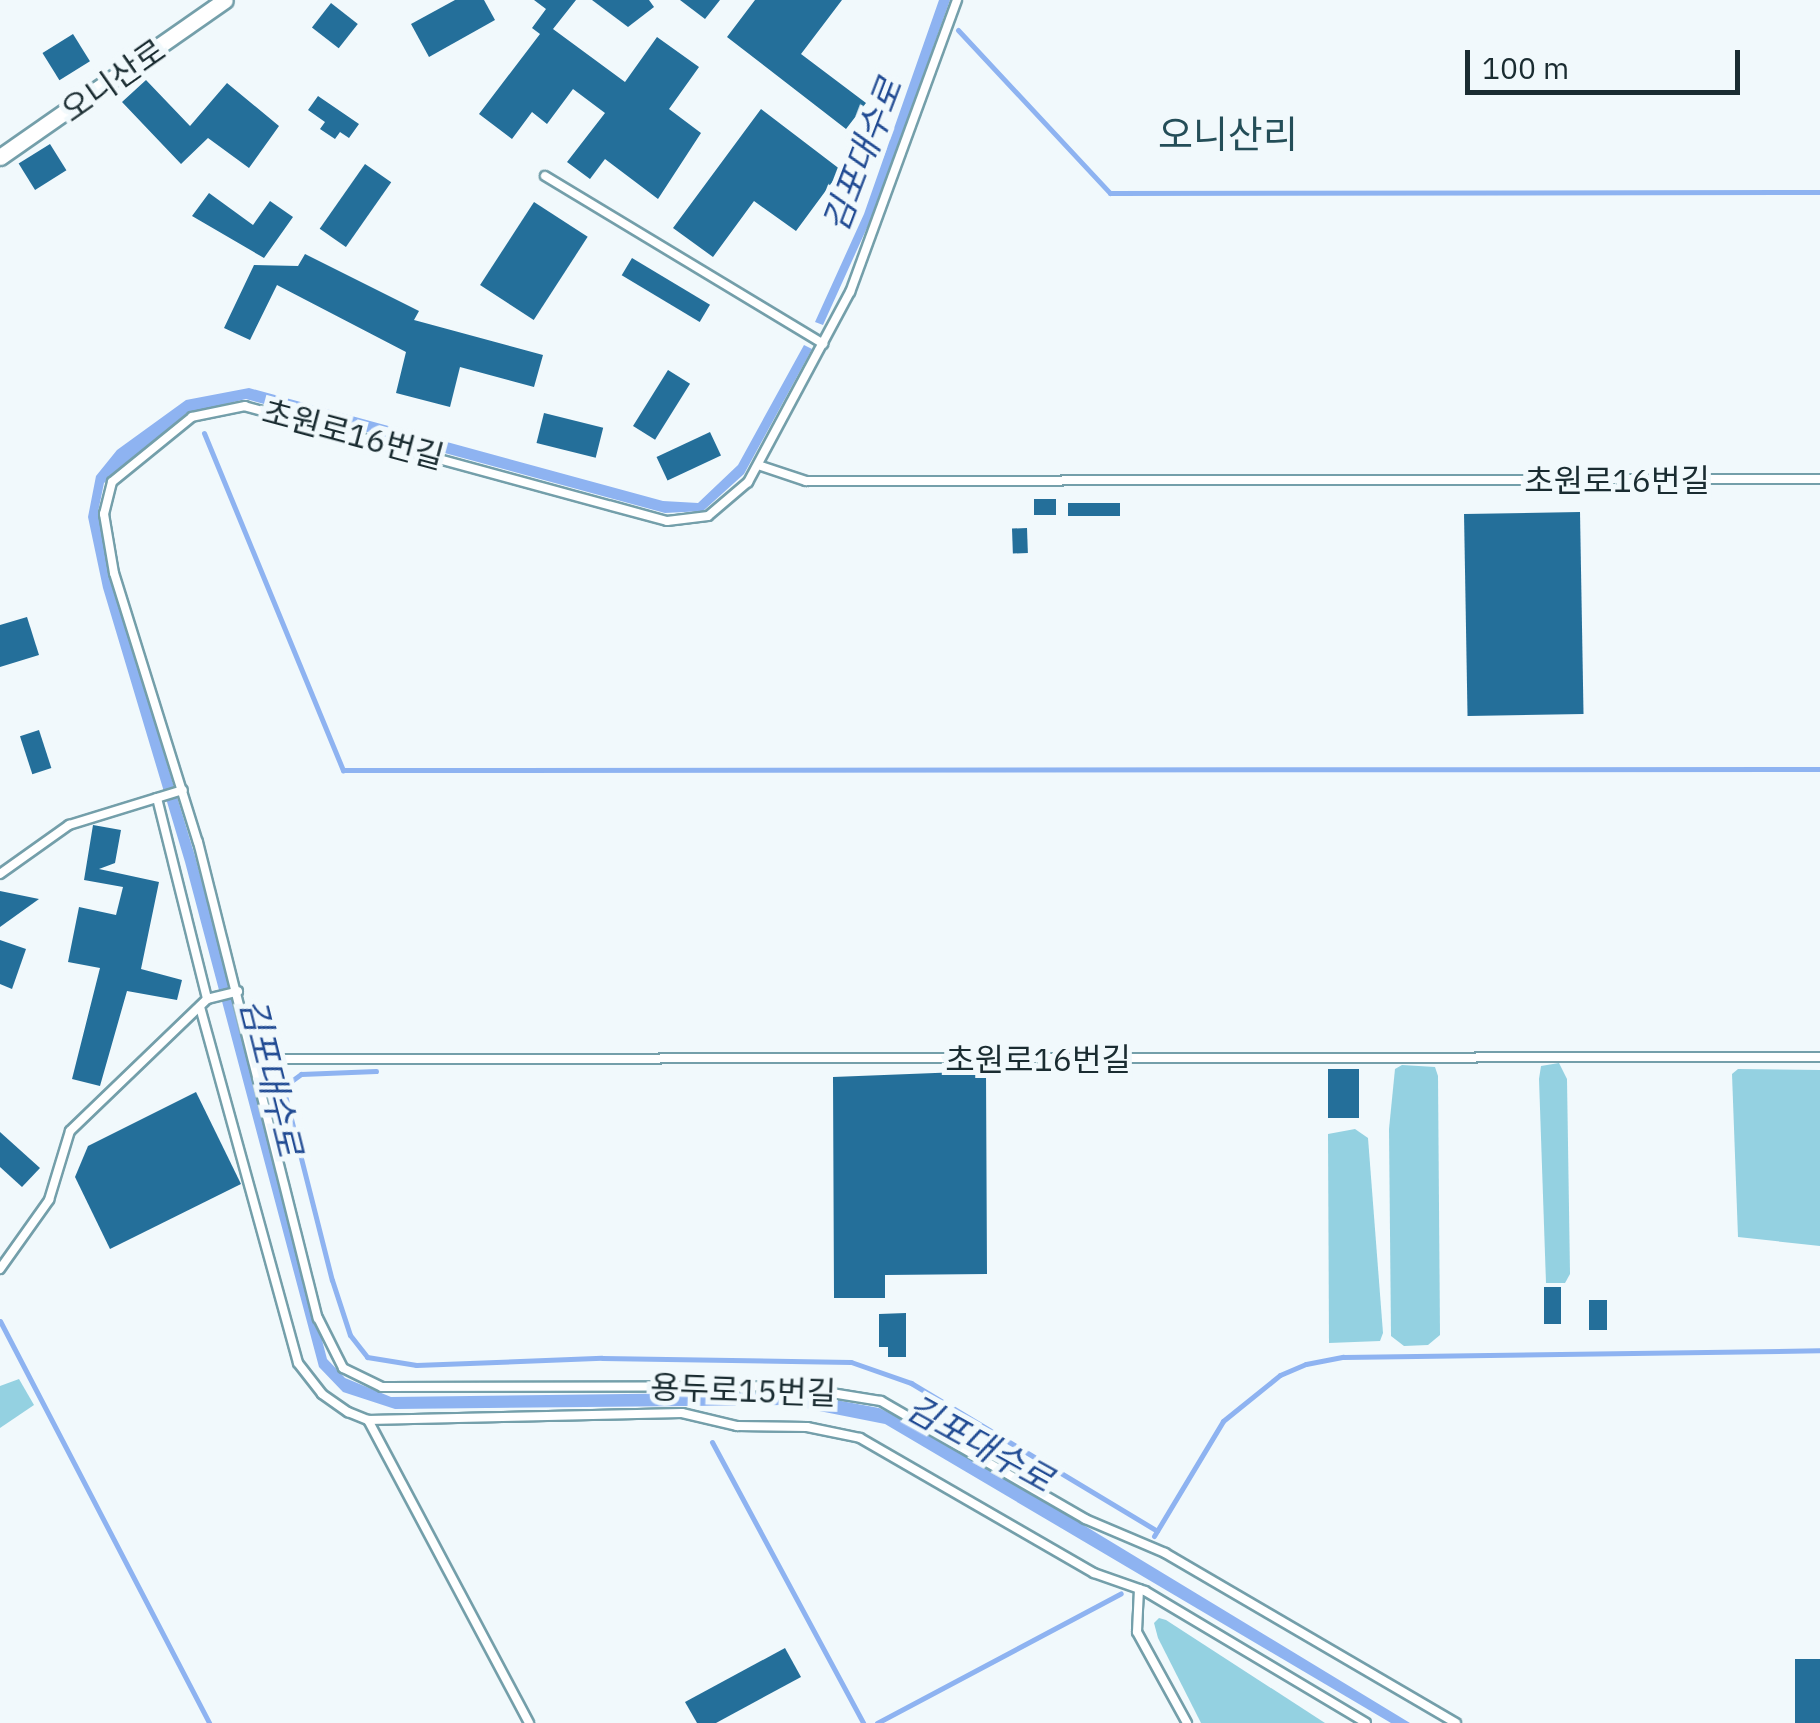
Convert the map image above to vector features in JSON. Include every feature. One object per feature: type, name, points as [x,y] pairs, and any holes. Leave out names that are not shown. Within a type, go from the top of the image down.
[{"type":"street","name":"오니산로","points":[[0,157],[225,0]]},
{"type":"lane","name":"초원로16번길","points":[[238,991],[183,790],[132,641],[104,514],[122,469],[192,417],[227,406],[286,414],[666,521],[708,516],[748,482],[823,344],[880,217],[957,0]]},
{"type":"lane","points":[[545,176],[823,344]]},
{"type":"lane","name":"초원로16번길","points":[[758,464],[806,481],[1820,479]]},
{"type":"lane","points":[[0,874],[69,825],[183,790]]},
{"type":"lane","points":[[157,798],[206,999]]},
{"type":"lane","points":[[0,1269],[49,1200],[70,1131],[206,999],[238,991]]},
{"type":"lane","name":"용두로15번길","points":[[238,991],[326,1345],[352,1376],[408,1390],[788,1386],[881,1401],[1084,1518],[1164,1553],[1456,1723]]},
{"type":"lane","points":[[200,1008],[298,1363],[322,1394],[368,1420],[664,1412],[736,1426],[838,1432],[897,1454],[1068,1559],[1139,1588],[1366,1723]]},
{"type":"lane","name":"초원로16번길","points":[[256,1059],[1820,1057]]},
{"type":"lane","points":[[368,1420],[529,1723]]},
{"type":"lane","points":[[1139,1588],[1137,1632],[1187,1723]]},
{"type":"shaded area","points":[[939,0],[950,0],[875,210],[823,325],[815,322],[864,214]]},
{"type":"shaded area","points":[[804,345],[812,349],[744,474],[703,511],[665,513],[246,399],[187,413],[104,483],[98,512],[110,576],[195,856],[327,1359],[345,1378],[391,1397],[793,1392],[879,1408],[940,1438],[1410,1723],[1391,1723],[885,1424],[789,1405],[395,1409],[343,1392],[319,1367],[185,862],[103,588],[88,517],[96,476],[117,450],[186,400],[249,388],[663,501],[698,503],[738,465]]},
{"type":"shaded area","points":[[1559,1063],[1567,1079],[1570,1274],[1565,1283],[1546,1283],[1539,1079],[1541,1066]]},
{"type":"shaded area","points":[[1402,1065],[1435,1067],[1438,1076],[1440,1335],[1428,1345],[1404,1346],[1391,1336],[1389,1129],[1395,1069]]},
{"type":"shaded area","points":[[1738,1069],[1820,1070],[1820,1246],[1738,1237],[1732,1074]]},
{"type":"shaded area","points":[[1355,1129],[1368,1138],[1383,1333],[1380,1341],[1329,1343],[1328,1134]]},
{"type":"shaded area","points":[[19,1379],[34,1405],[0,1428],[0,1386]]},
{"type":"shaded area","points":[[1159,1618],[1325,1723],[1201,1723],[1158,1638],[1154,1623]]},
{"type":"building","points":[[455,0],[484,0],[495,20],[429,57],[411,24]]},
{"type":"building","points":[[534,0],[576,0],[553,29],[625,82],[657,37],[699,67],[669,109],[701,133],[658,199],[605,159],[590,179],[567,162],[605,113],[573,89],[547,124],[532,112],[512,139],[479,114],[540,34],[532,28],[546,9]]},
{"type":"building","points":[[592,0],[649,0],[654,7],[628,27]]},
{"type":"building","points":[[680,0],[720,0],[705,19]]},
{"type":"building","points":[[755,0],[842,0],[801,54],[866,103],[846,129],[727,37]]},
{"type":"building","points":[[331,3],[358,24],[339,48],[312,27]]},
{"type":"building","points":[[73,34],[90,61],[59,80],[42,53]]},
{"type":"building","points":[[146,80],[190,126],[227,83],[279,126],[249,168],[208,138],[181,164],[122,102]]},
{"type":"building","points":[[318,96],[359,124],[349,138],[340,132],[335,139],[320,129],[325,122],[308,110]]},
{"type":"building","points":[[761,109],[841,170],[796,231],[754,201],[713,257],[673,228]]},
{"type":"building","points":[[50,144],[66,170],[35,190],[19,164]]},
{"type":"building","points":[[365,164],[391,182],[346,247],[320,229]]},
{"type":"building","points":[[209,193],[253,225],[270,201],[293,217],[264,258],[192,216]]},
{"type":"building","points":[[534,202],[588,237],[534,320],[480,285]]},
{"type":"building","points":[[305,254],[419,311],[414,320],[543,355],[534,387],[460,367],[450,407],[396,393],[406,352],[277,285],[250,340],[224,328],[254,265],[298,266]]},
{"type":"building","points":[[632,258],[710,305],[700,322],[622,275]]},
{"type":"building","points":[[668,370],[690,384],[655,440],[633,426]]},
{"type":"building","points":[[544,413],[603,428],[596,458],[537,443]]},
{"type":"building","points":[[710,432],[721,456],[668,480],[657,457]]},
{"type":"building","points":[[1034,499],[1056,499],[1056,515],[1034,515]]},
{"type":"building","points":[[1068,503],[1120,503],[1120,516],[1068,516]]},
{"type":"building","points":[[1580,512],[1584,714],[1468,716],[1464,514]]},
{"type":"building","points":[[1027,528],[1028,553],[1013,554],[1012,529]]},
{"type":"building","points":[[27,617],[39,655],[0,667],[0,625]]},
{"type":"building","points":[[39,730],[51,768],[32,774],[20,736]]},
{"type":"building","points":[[93,825],[121,830],[115,863],[99,869],[159,882],[141,969],[182,980],[177,1000],[127,991],[100,1086],[72,1079],[100,968],[68,962],[79,907],[116,915],[123,887],[84,880]]},
{"type":"building","points":[[0,891],[39,899],[0,927]]},
{"type":"building","points":[[0,940],[26,949],[12,989],[0,984]]},
{"type":"building","points":[[1328,1069],[1359,1069],[1359,1118],[1328,1118]]},
{"type":"building","points":[[986,1071],[987,1274],[885,1275],[885,1298],[834,1298],[833,1077]]},
{"type":"building","points":[[196,1092],[241,1184],[110,1249],[75,1177],[88,1146]]},
{"type":"building","points":[[0,1132],[40,1168],[22,1187],[0,1167]]},
{"type":"building","points":[[1544,1287],[1561,1287],[1561,1324],[1544,1324]]},
{"type":"building","points":[[1589,1300],[1607,1300],[1607,1330],[1589,1330]]},
{"type":"building","points":[[906,1313],[906,1357],[888,1357],[888,1347],[879,1347],[879,1314]]},
{"type":"building","points":[[785,1648],[801,1677],[716,1723],[697,1723],[685,1702]]},
{"type":"building","points":[[1795,1659],[1820,1659],[1820,1723],[1795,1723]]},
{"type":"waterway","points":[[958,30],[1110,193],[1820,192]]},
{"type":"waterway","points":[[204,433],[343,770],[1820,769]]},
{"type":"waterway","name":"김포대수로","points":[[376,1071],[301,1074],[283,1087],[332,1280],[350,1335],[367,1357],[416,1365],[602,1358],[851,1362],[911,1383],[1157,1531]]},
{"type":"waterway","points":[[0,1321],[209,1723]]},
{"type":"waterway","points":[[1154,1536],[1223,1421],[1280,1375],[1306,1364],[1343,1357],[1820,1350]]},
{"type":"waterway","points":[[712,1442],[863,1723]]},
{"type":"waterway","points":[[877,1723],[1121,1593]]},
{"type":"district","name":"오니산리","points":[[1228,134]]}]
